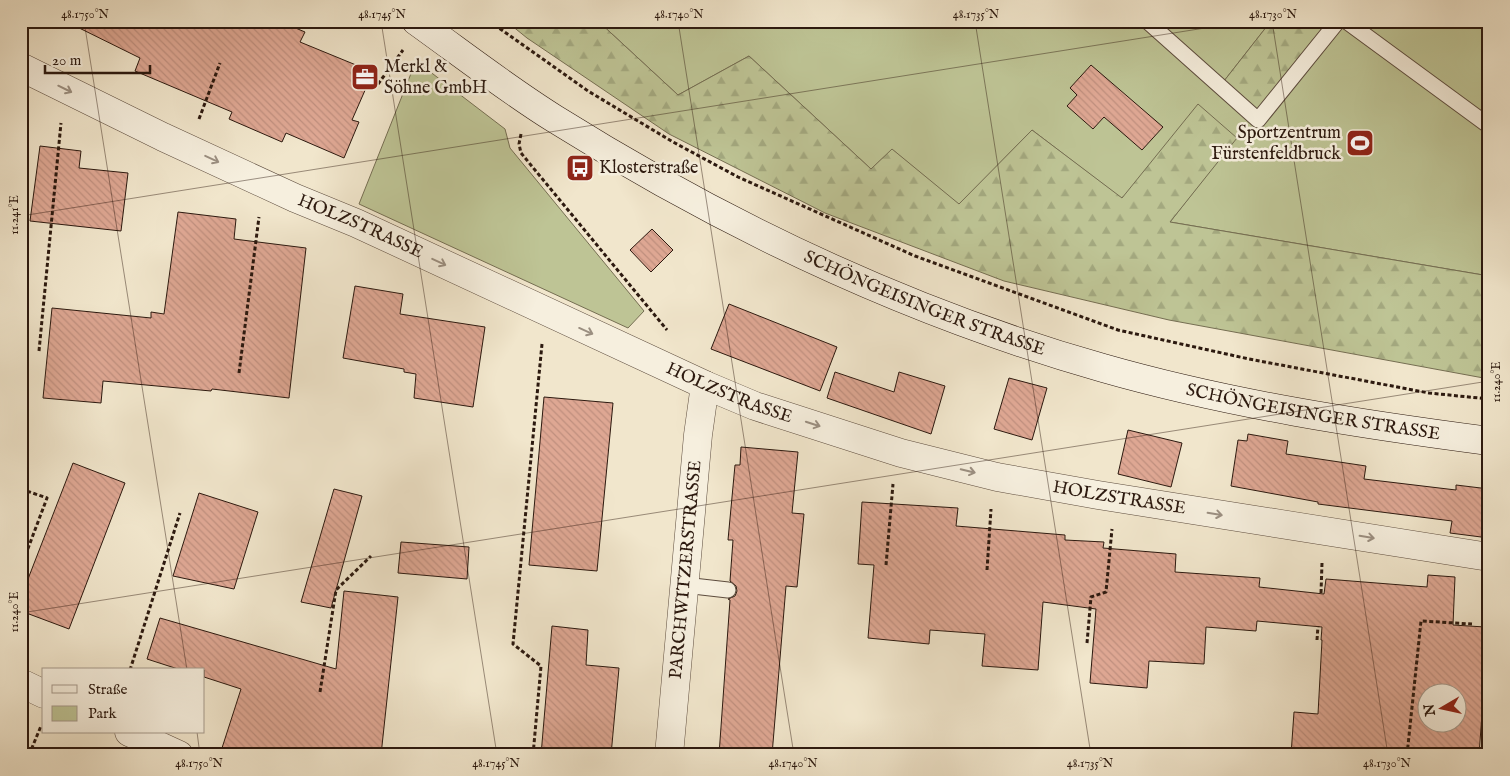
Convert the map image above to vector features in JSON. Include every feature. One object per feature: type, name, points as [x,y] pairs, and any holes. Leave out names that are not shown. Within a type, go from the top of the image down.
[{"type":"street","name":"SCHÖNGEISINGER STRASSE","points":[[418,22],[555,118],[662,183],[788,249],[874,288],[994,333],[1091,365],[1151,381],[1223,398],[1333,418],[1489,441]]},
{"type":"street","name":"HOLZSTRASSE","points":[[21,67],[268,185],[392,240],[670,368],[705,386],[755,406],[901,453],[997,478],[1489,557]]},
{"type":"street","name":"PARCHWITZERSTRASSE","points":[[668,755],[698,435],[705,386]]},
{"type":"street","points":[[21,683],[42,693]]},
{"type":"street","points":[[133,734],[180,755]]},
{"type":"lane","points":[[1147,21],[1258,120],[1338,21]]},
{"type":"lane","points":[[1346,21],[1489,126]]},
{"type":"lane","points":[[684,585],[728,590]]},
{"type":"path","points":[[488,21],[595,96],[673,142],[738,177],[915,256],[1118,330],[1429,393],[1489,399]]},
{"type":"path","points":[[378,84],[405,48],[418,22]]},
{"type":"path","points":[[196,124],[220,63]]},
{"type":"path","points":[[40,352],[65,89]]},
{"type":"path","points":[[522,132],[519,144],[521,153],[671,336],[674,357],[670,368]]},
{"type":"path","points":[[239,373],[262,199],[268,185]]},
{"type":"path","points":[[533,755],[541,666],[513,644],[545,312]]},
{"type":"path","points":[[886,565],[895,468],[901,453]]},
{"type":"path","points":[[987,570],[992,493],[997,478]]},
{"type":"path","points":[[21,489],[47,498],[21,567]]},
{"type":"path","points":[[131,668],[180,513]]},
{"type":"path","points":[[1087,643],[1091,597],[1106,592],[1112,524]]},
{"type":"path","points":[[320,692],[336,590],[371,556]]},
{"type":"path","points":[[1321,593],[1320,576],[1323,559]]},
{"type":"path","points":[[1408,755],[1421,621],[1472,624]]},
{"type":"path","points":[[1317,640],[1318,626]]},
{"type":"path","points":[[28,755],[42,724]]},
{"type":"green space","points":[[506,21],[598,21],[678,95],[749,56],[871,169],[892,149],[959,204],[1032,130],[1122,198],[1198,104],[1237,138],[1170,222],[1489,276],[1489,379],[1169,320],[1004,281],[825,213],[669,134],[527,38]]},
{"type":"green space","name":"Sportzentrum Fürstenfeldbruck","points":[[598,21],[1271,21],[1224,81],[1256,113],[1328,21],[1489,21],[1489,276],[1170,222],[1236,138],[1121,198],[1032,130],[959,205],[894,151],[871,169],[749,56],[678,95]]},
{"type":"green space","points":[[1271,21],[1328,21],[1256,113],[1224,81]]},
{"type":"green space","points":[[416,61],[505,129],[510,148],[644,311],[628,328],[359,204]]},
{"type":"building","points":[[65,21],[279,21],[305,32],[300,42],[373,72],[352,120],[359,122],[344,158],[286,133],[282,142],[229,119],[232,112],[135,71],[140,58]]},
{"type":"building","points":[[1091,65],[1163,127],[1142,150],[1104,117],[1093,129],[1067,106],[1077,95],[1070,88]]},
{"type":"building","points":[[40,146],[81,151],[79,168],[128,173],[121,231],[30,221]]},
{"type":"building","points":[[178,212],[236,219],[234,239],[306,248],[289,398],[212,389],[211,391],[103,381],[101,403],[43,398],[52,308],[151,318],[151,312],[164,314]]},
{"type":"building","points":[[652,229],[673,250],[651,272],[630,250]]},
{"type":"building","points":[[355,286],[403,294],[400,314],[485,327],[473,407],[414,398],[416,374],[404,372],[404,369],[343,358]]},
{"type":"building","points":[[729,304],[837,347],[820,391],[711,349]]},
{"type":"building","points":[[835,372],[894,392],[899,372],[945,386],[931,434],[827,398]]},
{"type":"building","points":[[1009,378],[1047,388],[1032,440],[994,429]]},
{"type":"building","points":[[544,397],[613,403],[597,571],[529,565]]},
{"type":"building","points":[[1128,430],[1182,443],[1171,487],[1118,474]]},
{"type":"building","points":[[1248,434],[1288,441],[1286,454],[1366,466],[1364,479],[1456,490],[1456,485],[1489,489],[1489,538],[1450,533],[1452,521],[1318,504],[1318,502],[1231,486],[1238,440],[1247,441]]},
{"type":"building","points":[[741,447],[798,452],[792,513],[804,514],[797,587],[786,586],[772,755],[719,755],[730,600],[728,599],[735,596],[737,591],[736,586],[730,581],[733,540],[728,540],[735,465],[740,465]]},
{"type":"building","points":[[73,463],[125,483],[69,629],[21,611],[21,597]]},
{"type":"building","points":[[334,489],[362,496],[331,608],[301,602]]},
{"type":"building","points":[[199,493],[258,512],[234,589],[173,576]]},
{"type":"building","points":[[862,502],[958,508],[956,526],[1065,535],[1065,540],[1104,542],[1103,548],[1176,554],[1175,572],[1260,578],[1259,587],[1324,594],[1326,579],[1427,587],[1428,575],[1455,577],[1453,625],[1485,627],[1484,632],[1488,632],[1479,755],[1375,748],[1375,753],[1359,751],[1359,755],[1291,755],[1294,712],[1318,714],[1322,627],[1257,621],[1256,631],[1206,627],[1204,664],[1149,661],[1147,688],[1090,683],[1096,609],[1043,602],[1038,670],[982,666],[985,634],[930,630],[929,644],[868,638],[874,565],[858,564]]},
{"type":"building","points":[[401,542],[469,547],[467,579],[398,573]]},
{"type":"building","points":[[344,591],[398,597],[381,755],[243,755],[222,748],[241,689],[205,677],[205,668],[175,668],[147,659],[160,618],[336,669]]},
{"type":"building","points":[[552,626],[588,630],[586,665],[619,668],[611,755],[541,755]]},
{"type":"place","name":"Merkl & Söhne GmbH","points":[[365,77]]},
{"type":"place","name":"Sportzentrum Fürstenfeldbruck","points":[[1360,143]]},
{"type":"place","name":"Klosterstraße","points":[[580,168]]}]
